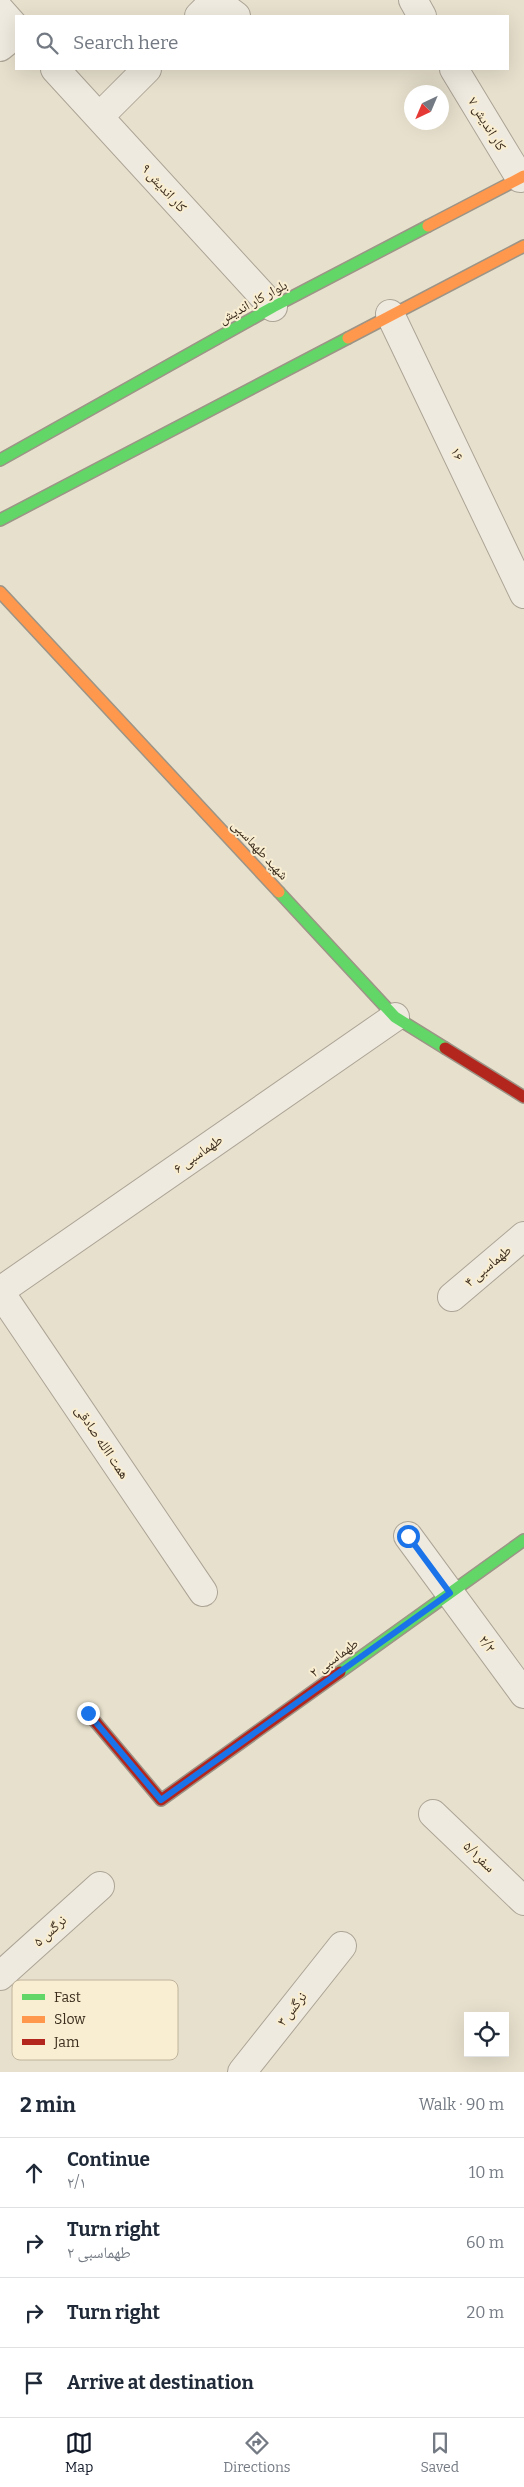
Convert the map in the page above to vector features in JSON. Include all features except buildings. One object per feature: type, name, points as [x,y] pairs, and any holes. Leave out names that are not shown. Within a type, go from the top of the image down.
[{"type":"street","points":[[200,15],[215,0],[235,15]]},
{"type":"street","points":[[412,0],[421,15]]},
{"type":"street","points":[[0,10],[15,27]]},
{"type":"street","points":[[0,46],[15,35]]},
{"type":"street","name":"۹ کار اندیش","points":[[56,70],[273,307]]},
{"type":"street","points":[[100,116],[146,70]]},
{"type":"street","name":"۷ کار اندیش","points":[[455,70],[522,177]]},
{"type":"street","name":"بلوار کار اندیش","points":[[0,460],[273,307],[522,177]]},
{"type":"street","points":[[0,520],[390,314],[524,246]]},
{"type":"street","name":"۱۶","points":[[390,314],[516,559],[524,594]]},
{"type":"street","name":"شهید طهماسبی","points":[[0,592],[395,1017],[524,1097]]},
{"type":"street","name":"۶ طهماسبی","points":[[0,1292],[395,1017]]},
{"type":"street","name":"۴ طهماسبی","points":[[452,1297],[524,1236]]},
{"type":"street","name":"همت االله صادقی","points":[[0,1292],[203,1592]]},
{"type":"street","name":"۲/۲","points":[[408,1536],[524,1694]]},
{"type":"street","name":"۲ طهماسبی","points":[[88,1713],[161,1800],[524,1540]]},
{"type":"street","name":"۵/۱سفر","points":[[433,1814],[524,1901]]},
{"type":"street","name":"۵ نرگس","points":[[0,1976],[100,1886]]},
{"type":"street","name":"۳ نرگس","points":[[242,2072],[342,1946]]},
{"type":"traffic: fast","points":[[0,460],[273,307],[428,226]]},
{"type":"traffic: fast","points":[[0,520],[348,338]]},
{"type":"traffic: fast","points":[[279,892],[395,1017],[445,1048]]},
{"type":"traffic: fast","points":[[340,1672],[524,1540]]},
{"type":"traffic: slow","points":[[428,226],[524,176]]},
{"type":"traffic: slow","points":[[348,338],[524,246]]},
{"type":"traffic: slow","points":[[0,592],[279,892]]},
{"type":"traffic: jam","points":[[445,1048],[524,1097]]},
{"type":"traffic: jam","points":[[88,1713],[161,1800],[340,1672]]},
{"type":"route","points":[[88,1713],[161,1800],[450,1593],[408,1536]]}]
